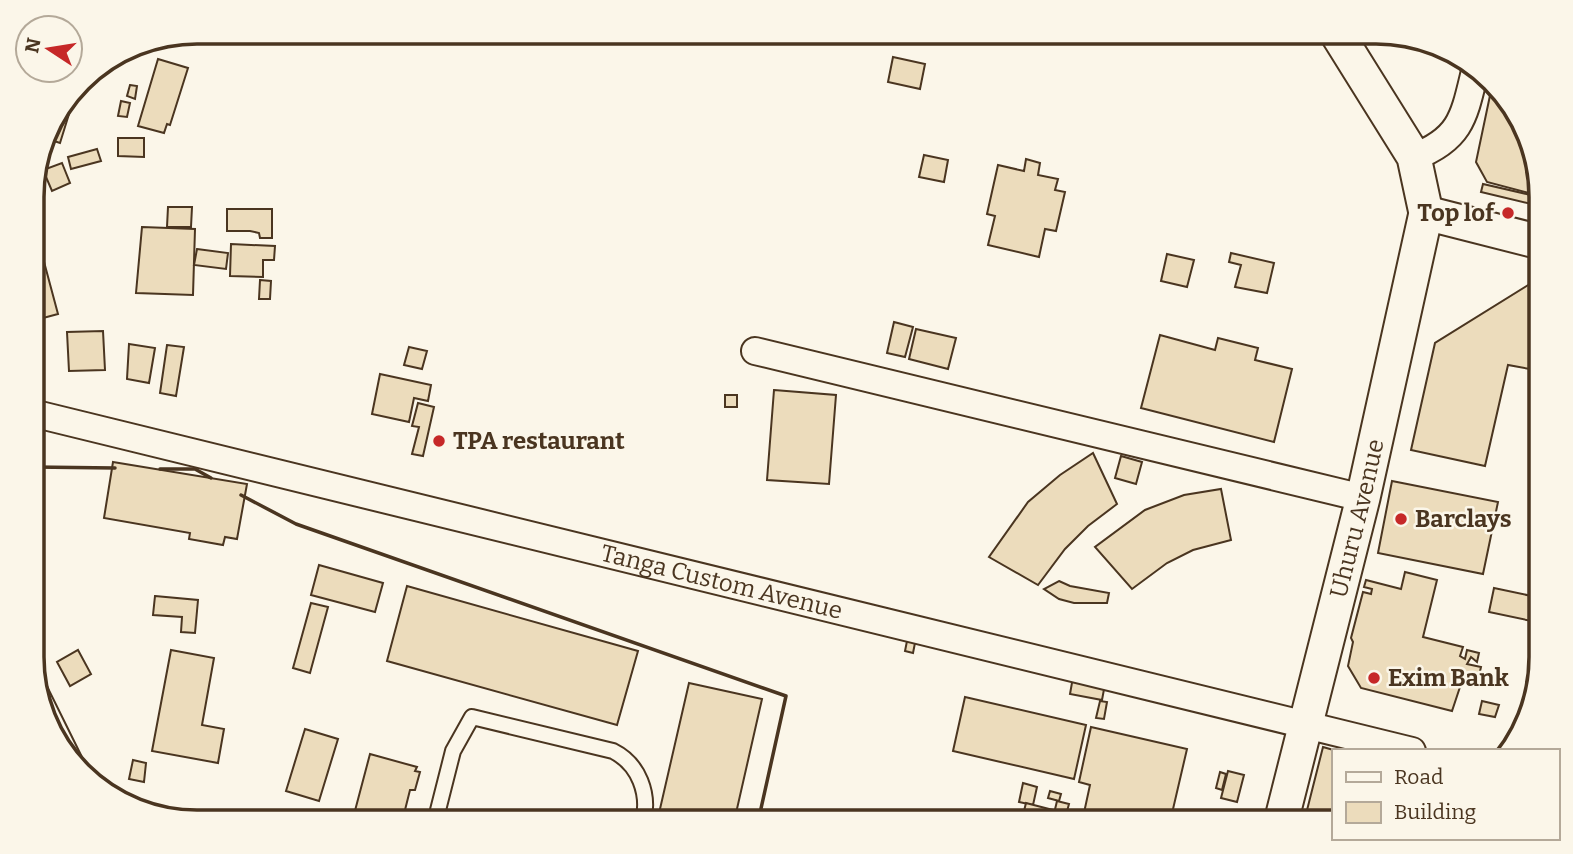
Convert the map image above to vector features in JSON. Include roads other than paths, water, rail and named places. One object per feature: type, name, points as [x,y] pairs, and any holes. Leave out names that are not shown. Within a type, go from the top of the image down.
[{"type":"street","points":[[1343,44],[1414,157],[1426,213],[1529,239]]},
{"type":"street","points":[[1414,157],[1439,148],[1459,125],[1473,79]]},
{"type":"street","name":"Uhuru Avenue","points":[[1284,810],[1363,498],[1420,252],[1426,213]]},
{"type":"street","points":[[755,351],[1363,498]]},
{"type":"street","name":"Tanga Custom Avenue","points":[[44,416],[1404,749]]},
{"type":"lane","points":[[438,810],[453,751],[472,718],[613,751],[626,757],[636,768],[643,791],[643,810]]},
{"type":"place","name":"Top lof","points":[[1508,213]]},
{"type":"place","name":"TPA restaurant","points":[[439,441]]},
{"type":"place","name":"Barclays","points":[[1401,519]]},
{"type":"place","name":"Exim Bank","points":[[1374,678]]}]
